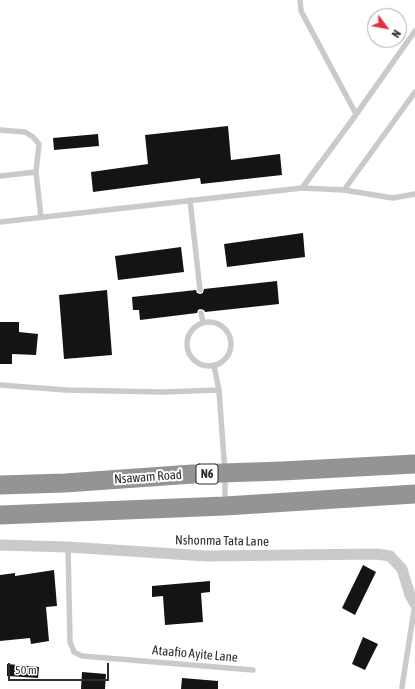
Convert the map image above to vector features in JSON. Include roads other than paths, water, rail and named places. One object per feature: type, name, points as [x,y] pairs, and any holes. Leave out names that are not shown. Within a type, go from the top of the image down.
[{"type":"highway","name":"Nsawam Road","points":[[0,485],[65,483],[225,473],[415,464]]},
{"type":"highway","points":[[0,515],[225,506],[415,494]]},
{"type":"street","name":"Nshonma Tata Lane","points":[[0,545],[68,547],[206,556],[377,554],[390,556],[402,570],[410,595],[415,604]]},
{"type":"lane","points":[[300,0],[301,11],[356,114]]},
{"type":"lane","points":[[302,188],[415,31]]},
{"type":"lane","points":[[344,190],[415,92]]},
{"type":"lane","points":[[0,130],[25,132],[33,136],[39,144],[36,172],[41,217]]},
{"type":"lane","points":[[0,176],[36,172]]},
{"type":"lane","points":[[0,222],[302,188],[344,190],[393,198],[415,194]]},
{"type":"lane","points":[[190,200],[200,290]]},
{"type":"lane","points":[[201,313],[203,322]]},
{"type":"lane","points":[[203,322],[215,322],[225,328],[232,338],[231,350],[225,361],[214,366],[204,366],[196,362],[189,354],[187,345],[189,336],[194,327],[203,322]]},
{"type":"lane","points":[[214,366],[219,390],[225,473],[225,506]]},
{"type":"lane","points":[[0,384],[81,390],[164,392],[219,390]]},
{"type":"lane","name":"Ataafio Ayite Lane","points":[[68,547],[70,642],[74,652],[82,656],[253,670]]},
{"type":"lane","points":[[402,687],[415,604]]}]
